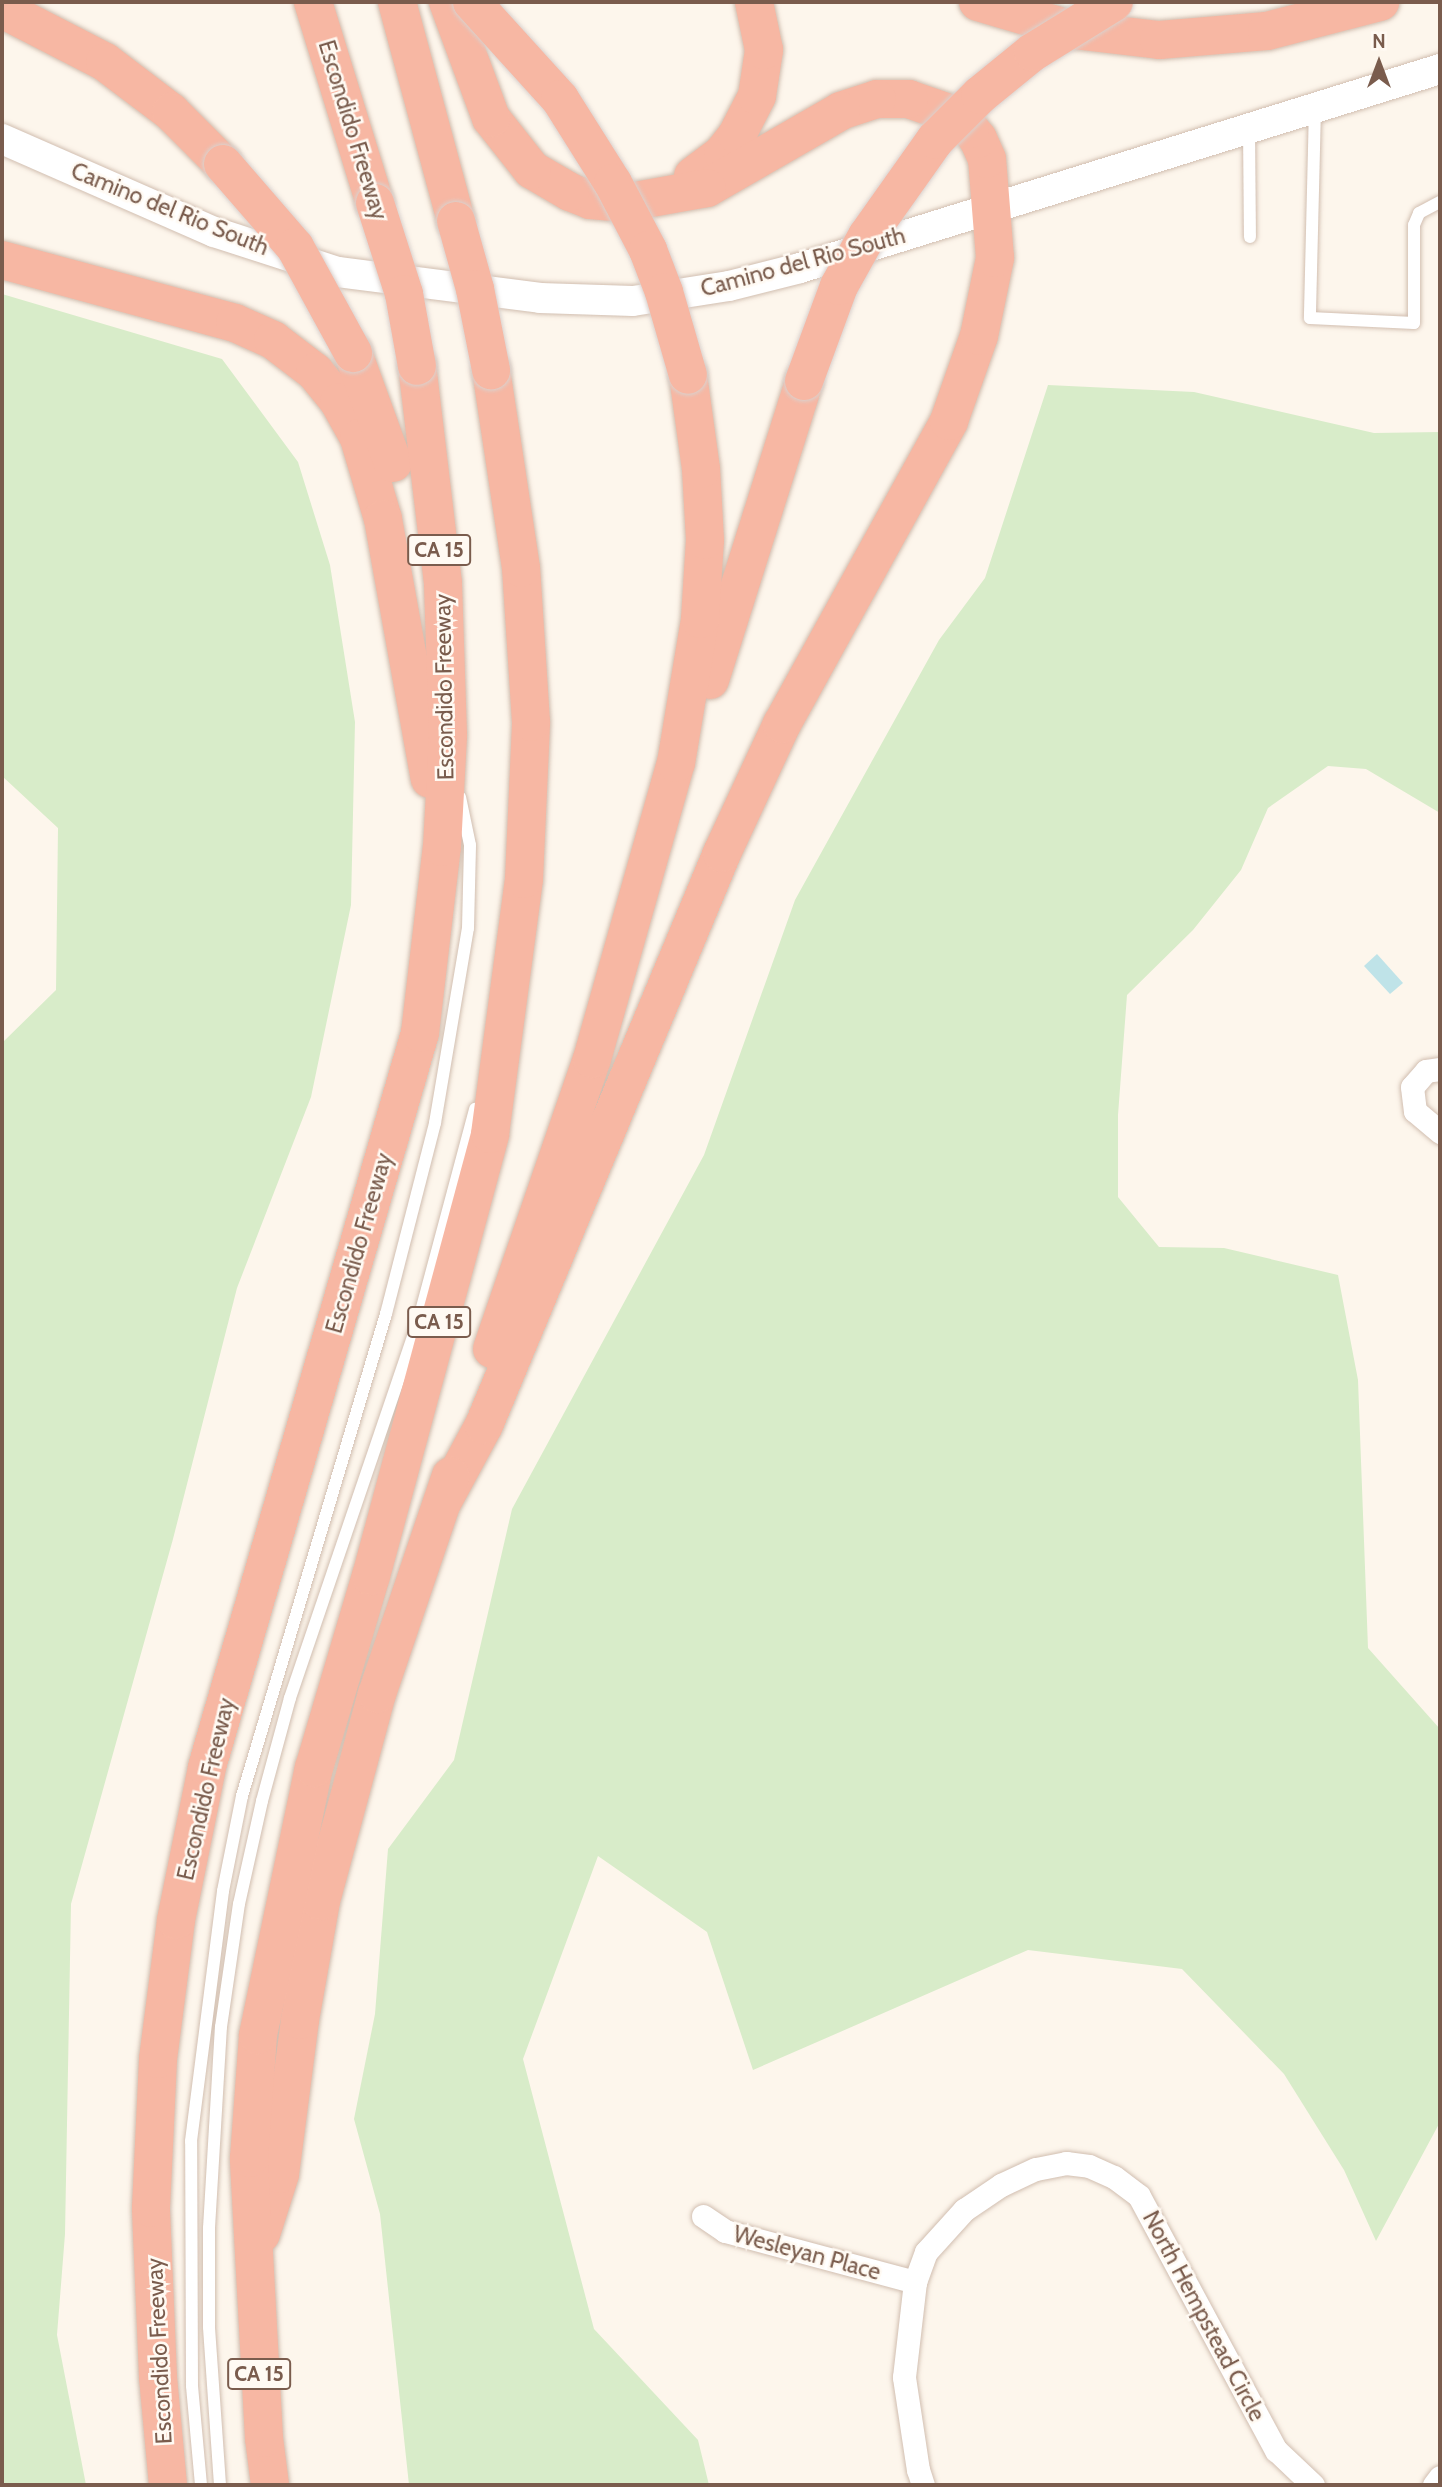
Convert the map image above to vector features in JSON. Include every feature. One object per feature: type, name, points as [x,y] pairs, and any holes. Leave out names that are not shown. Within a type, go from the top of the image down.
[{"type":"highway","name":"Escondido Freeway","points":[[168,2485],[158,2377],[151,2208],[158,2059],[176,1920],[207,1766],[420,1033],[442,847],[448,735],[443,583],[417,366],[404,294],[313,2]]},
{"type":"highway","name":"CA 15","points":[[270,2485],[264,2438],[252,2262],[249,2158],[258,2035],[314,1768],[371,1576],[490,1134],[509,1008],[524,879],[531,722],[522,568],[491,370],[475,289],[397,2]]},
{"type":"highway","points":[[443,1501],[484,1426],[722,853],[782,724],[949,421],[979,336],[995,258],[987,159],[970,129],[935,107],[894,98],[860,103],[841,111],[706,188],[664,198],[624,203],[590,200],[570,192],[532,170],[491,118],[448,2]]},
{"type":"highway","points":[[252,2262],[280,2174],[300,2020],[321,1901],[377,1694],[520,1263],[592,1059],[676,763],[701,619],[705,540],[701,469],[688,375],[660,282],[613,183],[553,90],[472,2]]},
{"type":"highway","points":[[664,198],[723,153],[750,114],[764,63],[763,36],[754,2]]},
{"type":"highway","points":[[978,2],[1073,30],[1159,40],[1267,31],[1380,2]]},
{"type":"highway","points":[[676,763],[712,675],[804,380],[839,286],[866,236],[935,140],[980,95],[1033,52],[1114,2]]},
{"type":"highway","points":[[2,9],[106,62],[171,112],[223,164],[295,247],[353,353],[391,458],[405,515],[413,569],[413,687]]},
{"type":"highway","points":[[2,260],[234,323],[273,340],[315,372],[339,402],[359,438],[383,519],[442,847]]},
{"type":"street","name":"Camino del Rio South","points":[[2,139],[173,216],[325,268],[540,298],[633,301],[715,288],[800,268],[1440,69]]},
{"type":"street","points":[[1440,1069],[1426,1071],[1412,1087],[1415,1111],[1440,1132]]},
{"type":"street","name":"North Hempstead Circle","points":[[923,2485],[918,2470],[904,2377],[915,2282],[926,2252],[964,2210],[1001,2185],[1035,2169],[1066,2164],[1089,2166],[1114,2178],[1139,2196],[1276,2450],[1313,2485]]},
{"type":"street","name":"Wesleyan Place","points":[[703,2216],[725,2231],[915,2282]]},
{"type":"street","points":[[1434,2485],[1440,2477]]},
{"type":"lane","points":[[1315,107],[1310,318],[1414,323],[1414,225],[1419,213],[1440,202]]},
{"type":"lane","points":[[1249,128],[1250,237]]},
{"type":"lane","points":[[201,2485],[192,2386],[191,2141],[213,1955],[242,1796],[386,1314],[438,1109],[468,928],[470,845],[448,735]]},
{"type":"lane","points":[[487,1042],[509,1008]]},
{"type":"lane","points":[[220,2485],[209,2327],[209,2228],[221,2027],[239,1904],[290,1698],[417,1326],[470,1135],[477,1095]]},
{"type":"green space","points":[[2,294],[222,359],[298,462],[330,565],[355,722],[351,905],[311,1097],[237,1288],[173,1539],[71,1904],[65,2234],[57,2335],[86,2485],[2,2485],[2,1043],[56,990],[58,828],[2,776]]},
{"type":"green space","points":[[1048,385],[1194,392],[1374,433],[1440,432],[1440,813],[1366,769],[1328,766],[1268,808],[1241,870],[1193,930],[1127,995],[1118,1115],[1118,1197],[1159,1247],[1224,1248],[1338,1275],[1358,1380],[1368,1648],[1440,1729],[1440,2122],[1376,2241],[1344,2170],[1284,2074],[1182,1969],[1028,1950],[753,2070],[707,1932],[598,1856],[523,2059],[594,2329],[698,2440],[709,2485],[409,2485],[380,2214],[354,2119],[375,2014],[388,1849],[454,1760],[512,1509],[704,1155],[795,900],[939,640],[985,578]]},
{"type":"water","points":[[1377,954],[1403,983],[1390,994],[1364,966]]}]
